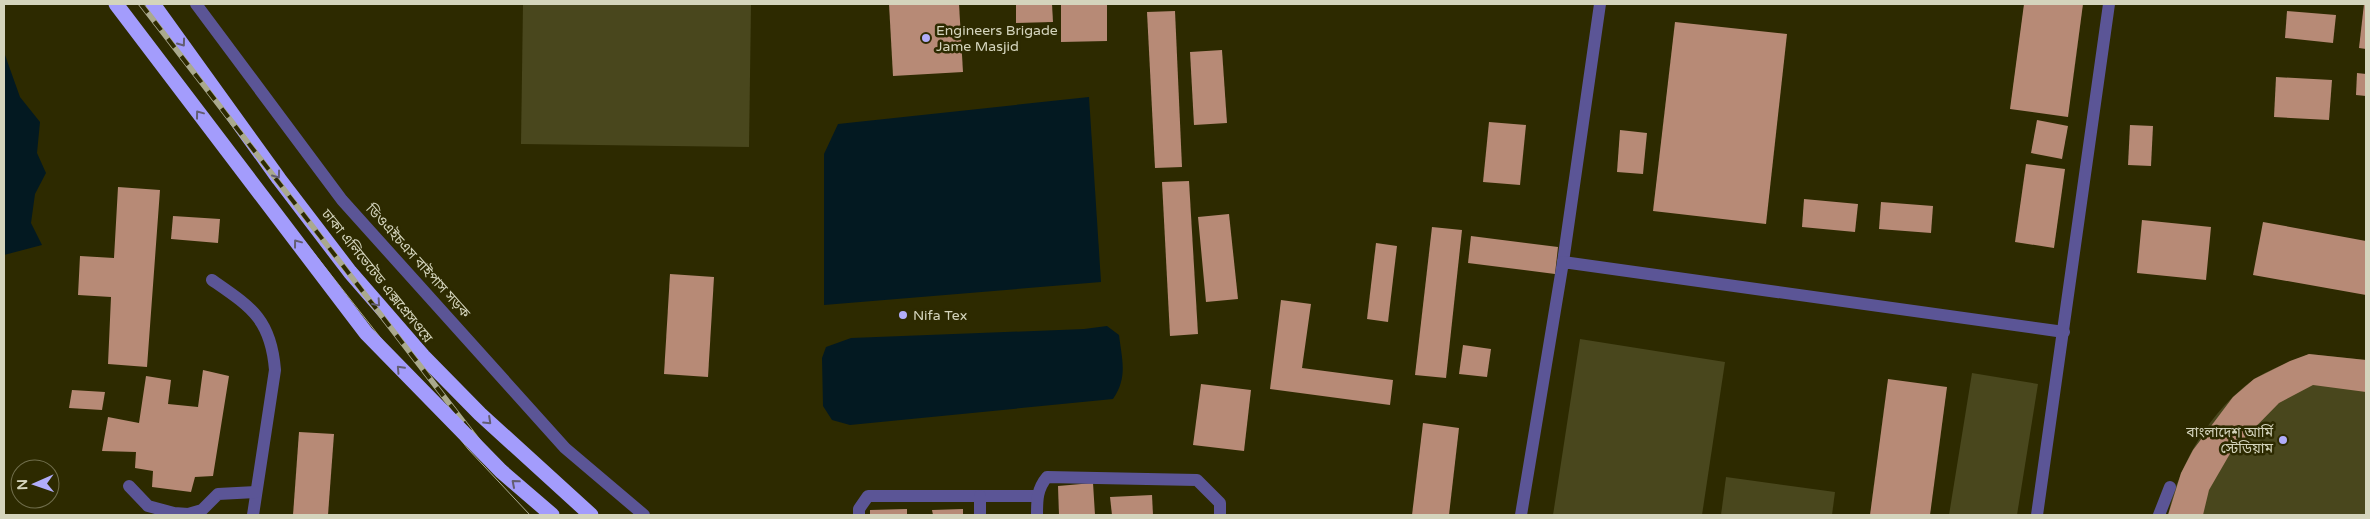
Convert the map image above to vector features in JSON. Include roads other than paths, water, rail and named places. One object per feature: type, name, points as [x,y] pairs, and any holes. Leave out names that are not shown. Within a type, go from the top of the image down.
[{"type":"highway","points":[[116,4],[366,333],[501,471],[552,515]]},
{"type":"highway","name":"ঢাকা এলিভেটেড এক্সপ্রেসওয়ে","points":[[154,4],[350,272],[423,356],[480,414],[591,515]]},
{"type":"street","name":"ডিওএইচএস বাইপাস সড়ক","points":[[196,4],[342,200],[565,448],[644,515]]},
{"type":"street","points":[[1521,515],[1563,262],[1600,4]]},
{"type":"street","points":[[2037,515],[2109,4]]},
{"type":"street","points":[[1563,262],[2064,332]]},
{"type":"street","points":[[212,280],[244,302],[266,326],[273,346],[275,370],[253,515]]},
{"type":"street","points":[[1037,515],[1037,496],[1040,485],[1047,477],[1197,480],[1220,503],[1220,515]]},
{"type":"street","points":[[129,486],[148,506],[188,514],[202,510],[218,494],[256,492]]},
{"type":"street","points":[[2159,515],[2170,487]]},
{"type":"street","points":[[860,515],[859,509],[868,496],[1037,496]]},
{"type":"street","points":[[980,496],[980,515]]},
{"type":"water","points":[[4,18],[5,55],[20,97],[40,122],[37,153],[46,173],[35,194],[31,223],[42,245],[4,255]]},
{"type":"water","points":[[1089,97],[1101,282],[824,305],[824,154],[838,124]]},
{"type":"water","points":[[1107,326],[1119,335],[1123,368],[1121,383],[1113,399],[850,425],[832,420],[823,406],[822,358],[826,347],[851,338],[1084,329]]},
{"type":"tram line","points":[[118,4],[468,449],[530,515]]},
{"type":"railway","points":[[141,4],[482,446],[548,515]]},
{"type":"place","name":"Engineers Brigade Jame Masjid","points":[[926,38]]},
{"type":"place","name":"Nifa Tex","points":[[903,315]]},
{"type":"place","name":"বাংলাদেশ আর্মি স্টেডিয়াম","points":[[2283,440]]}]
